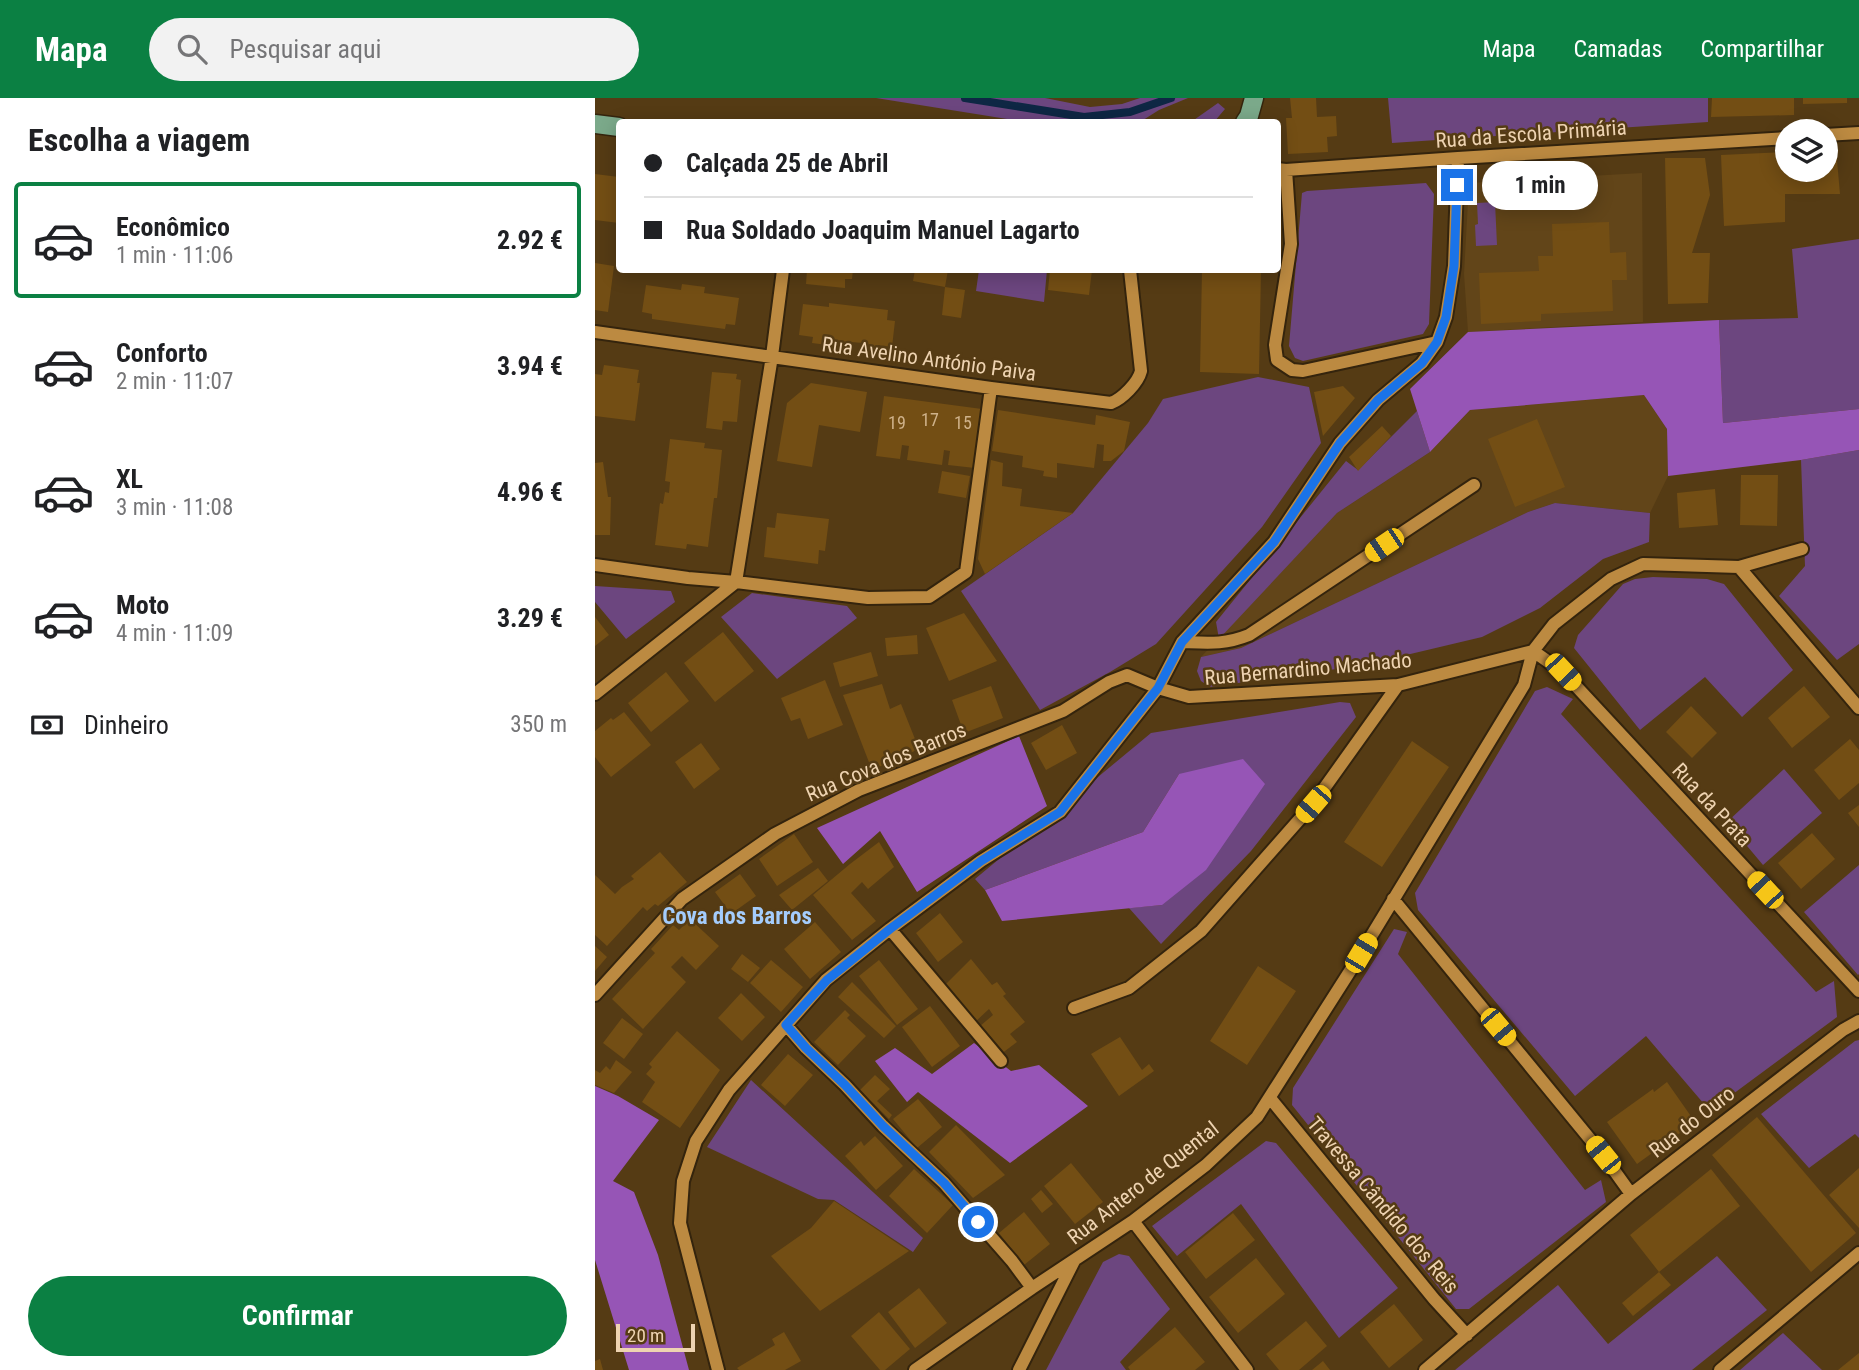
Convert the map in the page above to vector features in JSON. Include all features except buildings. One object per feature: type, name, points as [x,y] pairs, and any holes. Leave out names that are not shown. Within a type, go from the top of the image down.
[{"type":"main road","points":[[1247,119],[1254,98]]},
{"type":"main road","points":[[595,124],[616,127]]},
{"type":"street","points":[[1838,134],[1859,133]]},
{"type":"street","name":"Rua da Escola Primária","points":[[1282,170],[1775,139]]},
{"type":"street","points":[[717,1370],[680,1223],[683,1181],[696,1141],[729,1090],[827,980],[981,861],[1060,812],[1158,688],[1182,642],[1274,542],[1340,443],[1378,400],[1422,363],[1437,342],[1446,317],[1454,266],[1458,158]]},
{"type":"street","points":[[1282,170],[1291,244],[1275,345],[1277,360],[1293,370],[1303,371],[1437,342]]},
{"type":"street","points":[[595,694],[736,582],[783,273]]},
{"type":"street","name":"Rua Avelino António Paiva","points":[[595,332],[1111,403],[1117,401],[1139,378],[1141,371],[1130,273]]},
{"type":"street","points":[[595,565],[868,598],[929,597],[965,572],[991,388]]},
{"type":"street","points":[[1182,642],[1217,644],[1248,635],[1474,485]]},
{"type":"street","points":[[1533,652],[1554,624],[1611,579],[1643,564],[1739,567],[1803,549]]},
{"type":"street","points":[[1739,567],[1859,708]]},
{"type":"street","name":"Rua Bernardino Machado","points":[[1158,688],[1189,697],[1398,685],[1533,652]]},
{"type":"street","name":"Rua Antero de Quental","points":[[915,1370],[1132,1221],[1206,1166],[1257,1117],[1524,685],[1533,652]]},
{"type":"street","name":"Rua da Prata","points":[[1533,652],[1563,672],[1859,991]]},
{"type":"street","name":"Rua Cova dos Barros","points":[[595,995],[682,899],[775,834],[859,790],[1063,711],[1109,682],[1127,676],[1158,688]]},
{"type":"street","points":[[1074,1008],[1129,988],[1201,931],[1313,804],[1398,685]]},
{"type":"street","points":[[1393,899],[1603,1155],[1631,1194]]},
{"type":"street","points":[[890,929],[1001,1061]]},
{"type":"street","name":"Rua do Ouro","points":[[1425,1370],[1631,1194],[1843,1030],[1859,1021]]},
{"type":"street","points":[[786,1025],[883,1126],[944,1183],[1032,1288]]},
{"type":"street","name":"Travessa Cândido dos Reis","points":[[1270,1098],[1467,1335]]},
{"type":"street","points":[[1132,1221],[1247,1370]]},
{"type":"street","points":[[1720,1370],[1859,1253]]},
{"type":"street","points":[[1019,1370],[1074,1261]]},
{"type":"shaded area","points":[[876,98],[1045,98],[1090,107],[1122,104],[1140,98],[1188,98],[1145,119],[1006,119]]},
{"type":"shaded area","points":[[1388,98],[1708,98],[1708,122],[1392,143]]},
{"type":"shaded area","points":[[1218,103],[1225,109],[1217,119],[1195,119]]},
{"type":"shaded area","points":[[1642,173],[1643,322],[1468,332],[1464,274],[1469,183]]},
{"type":"shaded area","points":[[1426,183],[1434,194],[1429,324],[1423,334],[1303,361],[1295,358],[1289,346],[1302,193]]},
{"type":"shaded area","points":[[1495,202],[1497,245],[1476,246],[1477,203]]},
{"type":"shaded area","points":[[1859,239],[1859,409],[1723,423],[1719,320],[1798,318],[1792,249]]},
{"type":"shaded area","points":[[979,273],[1047,273],[1044,302],[976,291]]},
{"type":"shaded area","points":[[1719,320],[1723,423],[1859,409],[1859,450],[1668,476],[1667,429],[1644,395],[1470,410],[1430,452],[1410,389],[1468,332]]},
{"type":"shaded area","points":[[1258,377],[1309,387],[1321,443],[1262,527],[1156,644],[1040,710],[961,591],[1073,513],[1148,423],[1163,399]]},
{"type":"shaded area","points":[[1644,395],[1667,429],[1668,476],[1650,513],[1555,503],[1528,512],[1241,648],[1201,657],[1337,513],[1430,452],[1470,410]]},
{"type":"shaded area","points":[[1417,411],[1430,452],[1337,513],[1219,639],[1216,622],[1346,461],[1358,470]]},
{"type":"shaded area","points":[[1859,450],[1859,644],[1837,660],[1779,596],[1805,566],[1801,460]]},
{"type":"shaded area","points":[[1555,503],[1650,513],[1649,542],[1603,559],[1540,608],[1482,637],[1364,665],[1210,687],[1201,681],[1197,671],[1201,657],[1241,648],[1528,512]]},
{"type":"shaded area","points":[[1635,579],[1707,579],[1724,584],[1793,670],[1742,717],[1705,677],[1640,730],[1574,648],[1578,635],[1623,584]]},
{"type":"shaded area","points":[[595,586],[671,591],[675,602],[626,639],[595,602]]},
{"type":"shaded area","points":[[752,593],[847,606],[857,618],[777,679],[721,617]]},
{"type":"shaded area","points":[[1547,687],[1573,699],[1561,714],[1816,992],[1834,981],[1837,1017],[1710,1111],[1646,1036],[1575,1096],[1418,910],[1415,893],[1535,691]]},
{"type":"shaded area","points":[[1340,702],[1350,703],[1356,717],[1251,851],[1161,944],[1129,908],[1162,905],[1179,774],[1143,832],[985,890],[975,879],[1151,733]]},
{"type":"shaded area","points":[[1019,736],[1047,806],[917,892],[880,831],[843,864],[817,828]]},
{"type":"shaded area","points":[[1243,759],[1265,784],[1206,870],[1162,905],[1002,921],[985,890],[1143,832],[1179,774]]},
{"type":"shaded area","points":[[1784,769],[1822,813],[1763,865],[1727,822]]},
{"type":"shaded area","points":[[1859,865],[1859,974],[1858,975],[1804,912]]},
{"type":"shaded area","points":[[1394,929],[1407,932],[1398,954],[1585,1190],[1601,1180],[1606,1202],[1469,1309],[1456,1309],[1292,1105],[1293,1088]]},
{"type":"shaded area","points":[[1859,1040],[1859,1138],[1855,1134],[1809,1168],[1761,1114]]},
{"type":"shaded area","points":[[974,1043],[1011,1071],[1039,1065],[1088,1106],[1010,1163],[918,1092],[907,1102],[875,1061],[895,1048],[932,1074]]},
{"type":"shaded area","points":[[751,1080],[923,1238],[913,1252],[834,1200],[818,1199],[707,1147]]},
{"type":"shaded area","points":[[595,1086],[659,1120],[613,1181],[634,1192],[658,1255],[689,1370],[629,1370],[595,1260]]},
{"type":"shaded area","points":[[1266,1141],[1276,1143],[1398,1288],[1339,1338],[1241,1204],[1177,1256],[1152,1226]]},
{"type":"shaded area","points":[[1119,1254],[1129,1256],[1170,1309],[1120,1362],[1126,1370],[1046,1370],[1103,1262]]},
{"type":"shaded area","points":[[1717,1256],[1767,1310],[1692,1370],[1455,1370],[1558,1285],[1608,1344]]},
{"type":"shaded area","points":[[1783,1333],[1822,1370],[1740,1370]]},
{"type":"waterway","points":[[965,98],[1084,117],[1130,112],[1171,98]]},
{"type":"district","name":"Cova dos Barros","points":[[737,916]]},
{"type":"route","points":[[978,1222],[944,1183],[883,1126],[786,1025],[827,980],[890,929],[981,861],[1060,812],[1158,688],[1182,642],[1274,542],[1340,443],[1378,400],[1422,363],[1437,342],[1446,317],[1454,266],[1457,185]]}]
